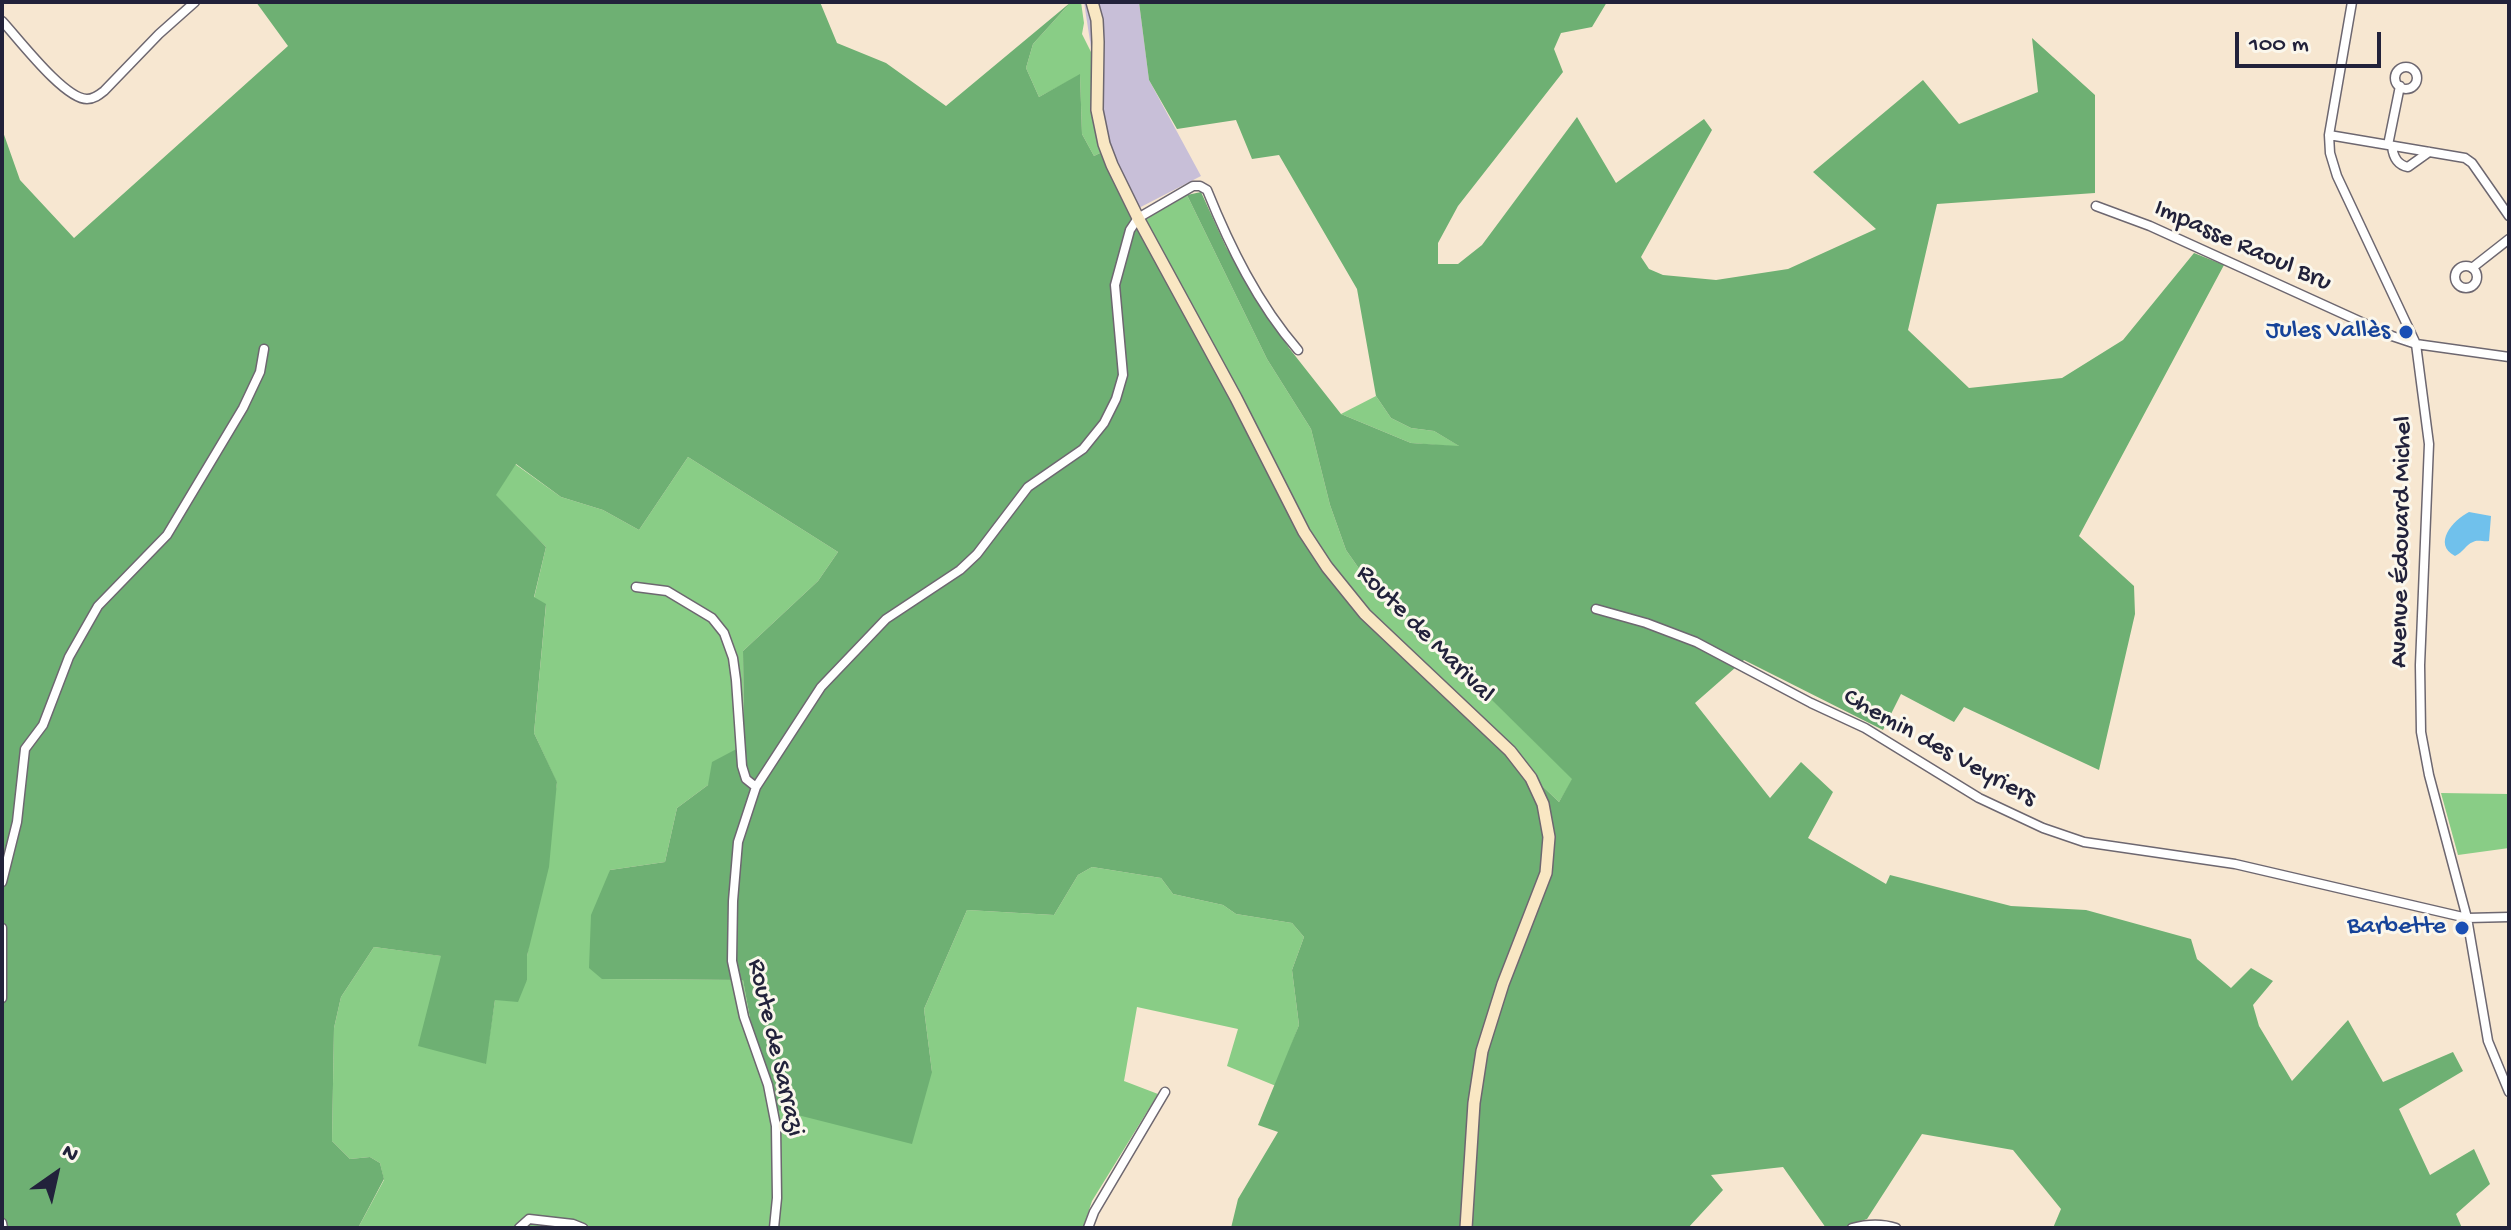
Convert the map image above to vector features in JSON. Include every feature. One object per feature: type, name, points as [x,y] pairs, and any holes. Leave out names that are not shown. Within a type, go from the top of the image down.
[{"type":"main road","name":"Route de Marival","points":[[1092,2],[1097,20],[1097,110],[1112,165],[1236,398],[1286,500],[1327,567],[1365,614],[1510,751],[1531,778],[1543,804],[1549,837],[1546,873],[1503,984],[1482,1051],[1474,1103],[1466,1228]]},
{"type":"street","points":[[2,21],[68,92],[86,99],[104,91],[195,2]]},
{"type":"street","name":"Avenue Édouard Michel","points":[[2352,2],[2329,135],[2330,153],[2337,176],[2416,344],[2429,444],[2420,665],[2421,732],[2429,775],[2467,918],[2488,1041],[2509,1092]]},
{"type":"street","points":[[2400,86],[2390,145],[2393,154],[2399,163],[2408,167],[2429,152]]},
{"type":"street","points":[[2329,135],[2465,158],[2472,163],[2509,216]]},
{"type":"street","points":[[1138,218],[1193,186],[1207,190],[1233,251],[1284,334],[1298,350]]},
{"type":"street","name":"Impasse Raoul Bru","points":[[2096,206],[2150,226],[2378,330],[2416,344],[2509,357]]},
{"type":"street","name":"Route de Sarrazi","points":[[774,1228],[777,1198],[776,1126],[768,1085],[744,1017],[732,961],[738,842],[756,787],[821,687],[886,619],[960,570],[977,554],[1028,487],[1083,449],[1104,423],[1123,375],[1115,285],[1130,230],[1138,218]]},
{"type":"street","points":[[2472,268],[2509,239]]},
{"type":"street","points":[[2,882],[17,822],[25,749],[43,725],[69,657],[98,606],[167,535],[243,408],[260,372],[264,349]]},
{"type":"street","points":[[636,587],[667,591],[712,618],[724,633],[733,658],[736,680],[742,766],[746,779],[756,787]]},
{"type":"street","name":"Chemin des Veyriers","points":[[1596,609],[1696,642],[1865,728],[1948,781],[2043,828],[2098,845],[2235,864],[2467,918],[2509,917]]},
{"type":"street","points":[[2,928],[2,998]]},
{"type":"street","points":[[1088,1228],[1094,1212],[1165,1092]]},
{"type":"street","points":[[519,1228],[529,1219],[583,1228]]},
{"type":"street","points":[[1852,1228],[1865,1224],[1885,1224],[1896,1228]]},
{"type":"shaded area","points":[[1084,2],[1139,2],[1149,80],[1201,176],[1131,212],[1102,152],[1093,117],[1092,54]]},
{"type":"green space","points":[[256,2],[820,2],[837,43],[886,63],[946,106],[1071,2],[1033,44],[1026,68],[1039,97],[1080,74],[1082,134],[1094,156],[1102,152],[1346,599],[1559,802],[1572,779],[1360,570],[1346,550],[1330,505],[1311,429],[1267,359],[1187,195],[1201,192],[1226,247],[1258,300],[1289,348],[1341,414],[1411,443],[1459,446],[1434,431],[1411,428],[1391,418],[1376,396],[1357,289],[1279,155],[1252,159],[1236,120],[1177,129],[1149,80],[1139,2],[1607,2],[1592,27],[1561,33],[1554,49],[1563,72],[1458,206],[1438,243],[1438,264],[1458,264],[1482,245],[1577,117],[1616,183],[1704,119],[1712,130],[1641,257],[1649,269],[1663,275],[1716,280],[1788,269],[1876,229],[1813,172],[1923,80],[1959,124],[2038,92],[2032,38],[2095,95],[2095,193],[1937,204],[1908,330],[1969,388],[2062,378],[2123,340],[2194,253],[2224,265],[2079,536],[2134,586],[2135,614],[2099,770],[1964,707],[1954,722],[1901,694],[1883,730],[1744,660],[1695,703],[1770,798],[1801,762],[1833,792],[1808,838],[1886,884],[1890,875],[2011,906],[2086,910],[2191,939],[2197,959],[2231,988],[2251,968],[2273,981],[2253,1005],[2259,1026],[2292,1081],[2348,1020],[2383,1082],[2453,1052],[2463,1071],[2399,1109],[2430,1175],[2474,1149],[2490,1184],[2456,1214],[2462,1228],[2053,1228],[2061,1209],[2013,1150],[1922,1134],[1867,1219],[1841,1228],[1826,1228],[1783,1167],[1711,1175],[1723,1190],[1688,1228],[1231,1228],[1238,1199],[1278,1132],[1258,1125],[1299,1025],[1292,970],[1304,937],[1292,923],[1236,914],[1223,905],[1173,894],[1161,878],[1092,867],[1078,875],[1054,915],[967,910],[924,1009],[932,1072],[912,1144],[778,1110],[750,1018],[743,980],[602,979],[589,968],[591,915],[610,870],[665,862],[677,808],[708,785],[712,762],[744,745],[743,651],[818,581],[838,552],[688,457],[639,530],[603,510],[561,497],[516,464],[496,495],[546,547],[534,597],[546,604],[534,733],[557,782],[549,867],[527,956],[527,980],[518,1002],[495,1000],[486,1064],[418,1046],[441,956],[374,947],[341,997],[334,1028],[332,1141],[350,1159],[370,1157],[380,1163],[384,1179],[358,1228],[2,1228],[2,129],[20,180],[74,238],[288,46]]},
{"type":"green space","points":[[1071,2],[1081,2],[1082,34],[1092,54],[1093,117],[1102,152],[1094,156],[1082,134],[1080,75],[1039,97],[1026,68],[1033,44]]},
{"type":"green space","points":[[1187,195],[1267,359],[1311,429],[1330,505],[1346,550],[1360,570],[1573,779],[1559,802],[1346,599],[1139,223]]},
{"type":"green space","points":[[1376,396],[1391,418],[1411,428],[1434,431],[1461,447],[1411,443],[1341,414]]},
{"type":"green space","points":[[688,457],[838,552],[818,581],[743,651],[744,746],[708,785],[677,808],[665,862],[610,870],[602,979],[743,980],[750,1018],[932,1072],[924,1009],[967,910],[1054,915],[1078,875],[1092,867],[1161,878],[1173,894],[1223,905],[1236,914],[1292,923],[1304,937],[1292,970],[1299,1025],[1276,1086],[1227,1066],[1238,1029],[1137,1007],[1124,1081],[1158,1094],[1092,1201],[1083,1228],[358,1228],[384,1180],[380,1163],[370,1157],[350,1159],[332,1141],[334,1028],[341,997],[374,947],[442,956],[485,1064],[495,1000],[527,980],[527,956],[557,783],[534,733],[546,605],[534,598],[546,547],[495,495],[515,464],[561,497],[603,510],[639,530]]},
{"type":"green space","points":[[2441,793],[2509,794],[2509,848],[2458,855]]},
{"type":"water","points":[[2469,512],[2491,516],[2489,541],[2475,541],[2455,556],[2445,545],[2447,532]]},
{"type":"place","name":"Jules Vallès","points":[[2406,332]]},
{"type":"place","name":"Barbette","points":[[2462,928]]}]
